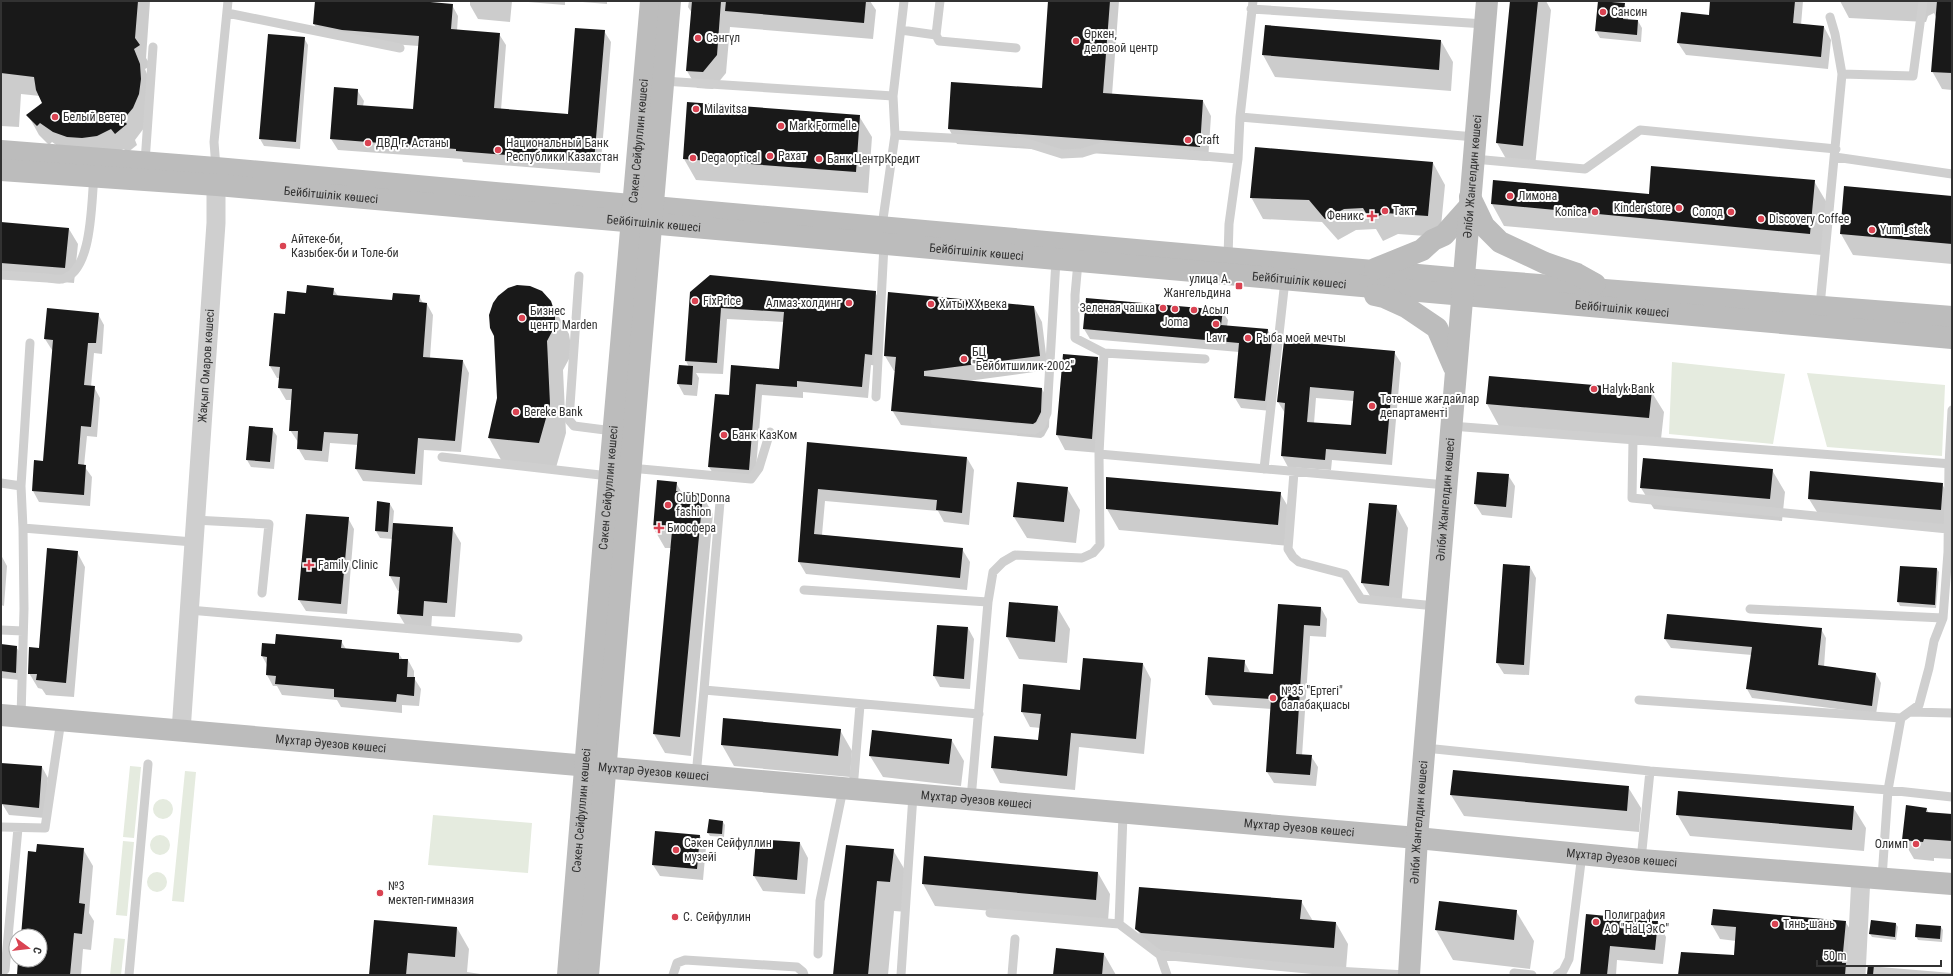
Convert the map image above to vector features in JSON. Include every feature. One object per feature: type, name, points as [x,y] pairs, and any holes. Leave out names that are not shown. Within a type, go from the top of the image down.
[{"type":"main road","name":"Сәкен Сейфуллин көшесі","points":[[568,975],[595,767],[630,468],[651,1]]},
{"type":"main road","name":"Сәкен Сейфуллин көшесі","points":[[588,975],[595,767],[609,476],[613,431],[641,214],[663,81],[670,1]]},
{"type":"main road","name":"Әліби Жангелдин көшесі","points":[[1409,975],[1417,838],[1487,1]]},
{"type":"main road","name":"Бейбітшілік көшесі","points":[[1,151],[145,162],[216,177]]},
{"type":"main road","name":"Бейбітшілік көшесі","points":[[1,170],[94,175],[216,177],[883,236],[1228,258],[1372,270],[1462,287],[1952,338]]},
{"type":"main road","points":[[1372,270],[1422,250],[1433,240],[1444,235],[1470,202],[1484,226],[1500,242],[1545,264],[1577,274],[1605,290]]},
{"type":"main road","name":"Бейбітшілік көшесі","points":[[883,236],[1056,260],[1330,284],[1605,290],[1952,317]]},
{"type":"main road","points":[[1330,284],[1352,292],[1384,297],[1406,307],[1437,328],[1455,370]]},
{"type":"main road","name":"Мұхтар Әуезов көшесі","points":[[11,716],[1123,814],[1417,838],[1642,860],[1952,884]]},
{"type":"street","name":"Жақып Омаров көшесі","points":[[181,730],[194,520],[216,223],[216,177]]},
{"type":"street","points":[[1856,975],[1871,877]]},
{"type":"lane","name":"Жақып Омаров көшесі","points":[[216,177],[214,142],[228,1]]},
{"type":"lane","points":[[876,396],[883,236],[895,135],[893,96],[904,1]]},
{"type":"lane","points":[[940,1],[936,35],[939,41],[1016,48]]},
{"type":"lane","points":[[1842,74],[1913,76],[1923,1]]},
{"type":"lane","points":[[1228,258],[1230,224],[1238,159],[1240,117],[1252,5],[1485,24]]},
{"type":"lane","points":[[227,13],[400,48]]},
{"type":"lane","points":[[1820,306],[1836,153],[1842,74],[1835,34],[1830,17]]},
{"type":"lane","points":[[901,30],[936,35]]},
{"type":"lane","points":[[145,162],[152,47]]},
{"type":"lane","points":[[663,81],[893,96]]},
{"type":"lane","points":[[1240,117],[1475,136]]},
{"type":"lane","points":[[1473,159],[1586,169],[1640,130],[1836,153],[1952,174]]},
{"type":"lane","points":[[895,135],[1024,142],[1062,154],[1082,153],[1101,147],[1238,159]]},
{"type":"lane","points":[[1,275],[62,279],[73,273],[81,263],[89,232],[90,202],[94,175]]},
{"type":"lane","points":[[935,421],[1034,430],[1041,426],[1047,413],[1056,260]]},
{"type":"lane","points":[[1078,262],[1075,295],[1075,338],[1104,352],[1205,359]]},
{"type":"lane","points":[[579,276],[569,420],[574,426],[613,431]]},
{"type":"lane","points":[[1264,469],[1285,280]]},
{"type":"lane","points":[[11,716],[23,631],[23,528],[21,486],[30,342]]},
{"type":"lane","points":[[970,800],[988,602],[993,572],[1003,562],[1015,555],[1082,558],[1093,553],[1100,545],[1099,454],[1104,352]]},
{"type":"lane","points":[[1639,700],[1901,718],[1919,705],[1929,668],[1934,641],[1942,618],[1950,552],[1948,529],[1952,410]]},
{"type":"lane","points":[[1451,426],[1950,464]]},
{"type":"lane","points":[[630,468],[751,479],[759,468],[770,432]]},
{"type":"lane","points":[[1633,440],[1632,498],[1948,529]]},
{"type":"lane","points":[[1099,454],[1446,485]]},
{"type":"lane","points":[[442,457],[609,476]]},
{"type":"lane","points":[[1294,472],[1288,549],[1293,557],[1299,562],[1344,574],[1361,599],[1436,606]]},
{"type":"lane","points":[[1,483],[21,486]]},
{"type":"lane","points":[[696,776],[720,502]]},
{"type":"lane","points":[[194,520],[269,524],[262,593]]},
{"type":"lane","points":[[23,528],[193,542]]},
{"type":"lane","points":[[804,590],[988,602]]},
{"type":"lane","points":[[1750,609],[1942,618]]},
{"type":"lane","points":[[189,610],[518,638]]},
{"type":"lane","points":[[1,630],[23,631]]},
{"type":"lane","points":[[704,690],[860,705],[979,714]]},
{"type":"lane","points":[[818,954],[820,901],[848,790],[860,705]]},
{"type":"lane","points":[[1910,712],[1952,713]]},
{"type":"lane","points":[[1871,877],[1901,718]]},
{"type":"lane","points":[[1,827],[46,828],[61,720]]},
{"type":"lane","points":[[1425,748],[1650,771],[1888,790],[1952,797]]},
{"type":"lane","points":[[129,975],[148,764]]},
{"type":"lane","points":[[1642,860],[1650,771]]},
{"type":"lane","points":[[901,975],[913,795]]},
{"type":"lane","points":[[1119,924],[1123,814]]},
{"type":"lane","points":[[1,969],[5,970],[5,917],[18,828]]},
{"type":"lane","points":[[1557,975],[1563,971],[1569,959],[1582,854]]},
{"type":"lane","points":[[990,913],[1119,924],[1160,955],[1317,973],[1406,975]]},
{"type":"lane","points":[[1012,975],[1015,939]]},
{"type":"lane","points":[[1160,955],[1167,975]]},
{"type":"lane","points":[[673,975],[677,963],[685,960],[797,968],[803,972],[804,975]]},
{"type":"lane","points":[[1514,973],[1532,975]]},
{"type":"shaded area","points":[[1672,362],[1785,374],[1773,444],[1669,434]]},
{"type":"shaded area","points":[[1807,373],[1945,385],[1942,456],[1827,447]]},
{"type":"shaded area","points":[[130,766],[141,767],[134,838],[123,837]]},
{"type":"shaded area","points":[[185,771],[196,772],[184,902],[172,901]]},
{"type":"shaded area","points":[[163,799],[170,802],[173,809],[170,816],[163,819],[156,816],[153,809],[156,802]]},
{"type":"shaded area","points":[[433,815],[532,823],[528,873],[428,865]]},
{"type":"shaded area","points":[[160,835],[167,838],[170,845],[167,852],[160,855],[153,852],[150,845],[153,838]]},
{"type":"shaded area","points":[[123,841],[134,842],[127,916],[116,915]]},
{"type":"shaded area","points":[[157,872],[164,875],[167,882],[164,889],[157,892],[150,889],[147,882],[150,875]]},
{"type":"shaded area","points":[[114,938],[125,939],[121,975],[110,975]]},
{"type":"building","points":[[1,1],[138,1],[135,38],[140,45],[134,49],[140,64],[141,79],[139,94],[133,108],[123,120],[127,124],[115,134],[111,129],[97,136],[82,138],[67,137],[53,132],[40,123],[37,126],[26,115],[42,103],[36,90],[34,77],[1,73]]},
{"type":"building","points":[[315,1],[419,1],[453,4],[451,29],[500,33],[494,108],[568,114],[575,28],[605,30],[594,162],[330,139],[334,87],[358,89],[357,105],[413,109],[419,36],[342,30],[313,24]]},
{"type":"building","points":[[692,1],[721,1],[717,55],[703,72],[686,71]]},
{"type":"building","points":[[726,1],[866,1],[864,23],[725,11]]},
{"type":"building","name":"Өркен, деловой центр","points":[[1048,1],[1110,1],[1103,93],[1203,100],[1200,147],[948,129],[951,82],[1042,88]]},
{"type":"building","points":[[1510,1],[1538,1],[1523,146],[1496,143]]},
{"type":"building","points":[[1598,1],[1625,3],[1623,19],[1638,20],[1637,35],[1595,31]]},
{"type":"building","points":[[1710,1],[1795,1],[1793,23],[1824,26],[1821,57],[1677,43],[1681,12],[1709,15]]},
{"type":"building","points":[[1937,1],[1952,1],[1952,73],[1931,72]]},
{"type":"building","points":[[1265,25],[1441,40],[1439,70],[1262,55]]},
{"type":"building","points":[[268,34],[305,37],[296,142],[259,139]]},
{"type":"building","points":[[687,102],[860,115],[856,172],[683,159]]},
{"type":"building","points":[[1255,147],[1433,162],[1428,216],[1385,213],[1370,220],[1363,208],[1344,209],[1325,219],[1309,200],[1250,198]]},
{"type":"building","points":[[1651,166],[1815,180],[1810,234],[1491,204],[1493,180],[1649,194]]},
{"type":"building","points":[[1844,186],[1952,196],[1952,244],[1840,234]]},
{"type":"building","points":[[1,222],[69,228],[65,268],[1,263]]},
{"type":"building","points":[[710,275],[876,291],[872,355],[865,354],[862,387],[797,381],[797,387],[756,384],[749,470],[708,467],[715,394],[729,395],[731,365],[779,369],[784,312],[721,308],[717,363],[685,361],[690,292]]},
{"type":"building","points":[[307,285],[334,288],[333,295],[392,300],[393,293],[420,295],[419,302],[427,303],[423,357],[463,360],[455,441],[418,438],[415,474],[355,469],[358,434],[324,432],[322,451],[297,449],[298,431],[289,431],[292,389],[278,388],[280,367],[269,366],[274,313],[285,314],[287,291],[306,293]]},
{"type":"building","points":[[517,285],[530,286],[542,291],[551,301],[555,313],[555,326],[547,341],[550,404],[539,443],[488,438],[497,398],[494,336],[490,328],[489,315],[493,303],[498,296],[508,288]]},
{"type":"building","name":"БЦ \"Бейбитшилик-2002\"","points":[[888,292],[1034,306],[1040,356],[924,371],[924,376],[1042,388],[1041,412],[1036,422],[1033,424],[891,411],[896,357],[884,356]]},
{"type":"building","points":[[1086,298],[1223,310],[1221,325],[1268,329],[1267,340],[1272,340],[1265,401],[1234,398],[1239,343],[1083,329]]},
{"type":"building","points":[[47,308],[99,313],[96,343],[88,343],[84,385],[95,386],[91,427],[81,426],[78,464],[86,465],[84,495],[32,491],[34,460],[43,461],[53,340],[44,339]]},
{"type":"building","name":"Төтенше жағдайлар департаменті","points":[[1284,341],[1395,351],[1386,454],[1326,449],[1325,460],[1281,456],[1285,403],[1277,402]],"holes":[[[1310,387],[1354,391],[1351,425],[1307,422]]]},
{"type":"building","points":[[1063,354],[1098,357],[1092,439],[1056,435]]},
{"type":"building","points":[[679,365],[693,366],[692,385],[677,384]]},
{"type":"building","points":[[1489,376],[1652,390],[1649,418],[1486,404]]},
{"type":"building","points":[[249,426],[273,428],[270,462],[246,460]]},
{"type":"building","points":[[807,442],[967,457],[962,513],[936,510],[937,500],[818,489],[814,534],[963,548],[960,578],[798,562]]},
{"type":"building","points":[[1643,458],[1773,469],[1770,499],[1640,488]]},
{"type":"building","points":[[1810,471],[1943,483],[1941,510],[1808,499]]},
{"type":"building","points":[[1477,472],[1509,474],[1506,507],[1474,504]]},
{"type":"building","points":[[1106,477],[1281,492],[1278,525],[1106,509]]},
{"type":"building","points":[[657,480],[677,482],[676,491],[703,494],[680,737],[653,734],[672,531],[653,529]]},
{"type":"building","points":[[1017,482],[1068,487],[1064,522],[1013,517]]},
{"type":"building","points":[[377,501],[390,503],[388,532],[375,531]]},
{"type":"building","points":[[1369,503],[1397,505],[1389,586],[1361,583]]},
{"type":"building","points":[[306,514],[349,517],[341,604],[298,600]]},
{"type":"building","points":[[393,523],[453,527],[447,603],[424,601],[423,616],[397,614],[400,577],[389,576]]},
{"type":"building","points":[[47,548],[78,551],[66,683],[36,680],[37,674],[28,674],[29,647],[39,648]]},
{"type":"building","points":[[1503,564],[1530,566],[1524,665],[1496,663]]},
{"type":"building","points":[[1900,566],[1937,568],[1935,605],[1897,602]]},
{"type":"building","points":[[1009,602],[1058,606],[1055,642],[1006,637]]},
{"type":"building","points":[[1278,604],[1321,607],[1320,626],[1304,625],[1296,754],[1312,755],[1310,775],[1266,772],[1271,699],[1205,695],[1208,657],[1245,660],[1244,672],[1273,674]]},
{"type":"building","points":[[1667,614],[1822,628],[1818,665],[1876,673],[1872,706],[1746,689],[1752,647],[1664,639]]},
{"type":"building","points":[[937,625],[968,627],[964,679],[933,676]]},
{"type":"building","points":[[276,634],[342,640],[341,648],[399,653],[399,659],[408,659],[407,677],[415,677],[414,696],[397,694],[396,702],[334,697],[334,689],[275,684],[276,676],[266,675],[267,657],[261,656],[262,643],[275,644]]},
{"type":"building","points":[[1,644],[17,646],[16,673],[1,671]]},
{"type":"building","points":[[1083,658],[1143,663],[1136,739],[1071,733],[1067,776],[991,768],[994,736],[1038,740],[1041,714],[1021,712],[1023,684],[1080,690]]},
{"type":"building","points":[[723,718],[841,729],[838,756],[721,745]]},
{"type":"building","points":[[872,730],[952,739],[949,764],[869,756]]},
{"type":"building","points":[[1,763],[42,766],[39,808],[1,804]]},
{"type":"building","points":[[1453,770],[1629,786],[1627,811],[1450,795]]},
{"type":"building","points":[[1678,791],[1854,806],[1852,830],[1676,815]]},
{"type":"building","points":[[1906,805],[1927,808],[1926,812],[1952,814],[1952,841],[1924,839],[1923,842],[1902,840]]},
{"type":"building","points":[[709,819],[723,821],[722,834],[707,833]]},
{"type":"building","name":"Сәкен Сейфуллин музейі","points":[[655,831],[700,835],[697,869],[652,865]]},
{"type":"building","points":[[756,839],[800,842],[797,880],[753,876]]},
{"type":"building","points":[[37,844],[84,848],[79,903],[85,904],[82,934],[74,933],[70,975],[17,975],[17,968],[48,968],[48,928],[22,928],[28,851],[36,852]]},
{"type":"building","points":[[846,845],[894,849],[890,882],[877,881],[868,975],[833,975]]},
{"type":"building","points":[[924,856],[1098,872],[1096,900],[922,884]]},
{"type":"building","points":[[1139,887],[1302,900],[1300,919],[1336,922],[1334,948],[1141,933],[1135,929]]},
{"type":"building","points":[[1439,901],[1517,910],[1514,940],[1435,930]]},
{"type":"building","points":[[1713,909],[1846,921],[1842,963],[1846,963],[1845,975],[1678,975],[1681,952],[1734,955],[1736,927],[1711,925]]},
{"type":"building","points":[[1586,914],[1658,921],[1655,950],[1610,946],[1607,975],[1580,975]]},
{"type":"building","points":[[374,920],[457,927],[455,957],[408,953],[406,975],[369,975]]},
{"type":"building","points":[[1871,920],[1896,923],[1895,937],[1869,934]]},
{"type":"building","points":[[1916,924],[1941,926],[1940,939],[1915,937]]},
{"type":"building","points":[[1056,948],[1104,953],[1102,975],[1053,975]]},
{"type":"building","points":[[1868,965],[1874,965],[1873,975],[1867,975]]},
{"type":"place","name":"Сансин","points":[[1603,12]]},
{"type":"place","name":"Сәнгүл","points":[[698,38]]},
{"type":"place","name":"Өркен, деловой центр","points":[[1076,41]]},
{"type":"place","name":"Milavitsa","points":[[696,109]]},
{"type":"place","name":"Белый ветер","points":[[55,117]]},
{"type":"place","name":"Mark Formelle","points":[[781,126]]},
{"type":"place","name":"Craft","points":[[1188,140]]},
{"type":"place","name":"ДВД г. Астаны","points":[[368,143]]},
{"type":"place","name":"Национальный Банк Республики Казахстан","points":[[498,150]]},
{"type":"place","name":"Рахат","points":[[770,156]]},
{"type":"place","name":"Dega optical","points":[[693,158]]},
{"type":"place","name":"Банк ЦентрКредит","points":[[819,159]]},
{"type":"place","name":"Лимона","points":[[1510,196]]},
{"type":"place","name":"Kinder store","points":[[1679,208]]},
{"type":"place","name":"Такт","points":[[1385,211]]},
{"type":"place","name":"Konica","points":[[1595,212]]},
{"type":"place","name":"Солод","points":[[1731,212]]},
{"type":"place","name":"Феникс","points":[[1372,216]]},
{"type":"place","name":"Discovery Coffee","points":[[1761,219]]},
{"type":"place","name":"Yumi_stek","points":[[1872,230]]},
{"type":"place","name":"Айтеке-би, Казыбек-би и Толе-би","points":[[283,246]]},
{"type":"place","name":"улица А. Жангельдина","points":[[1239,286]]},
{"type":"place","name":"FixPrice","points":[[695,301]]},
{"type":"place","name":"Алмаз-холдинг","points":[[849,303]]},
{"type":"place","name":"Хиты ХХ века","points":[[931,304]]},
{"type":"place","name":"Зеленая чашка","points":[[1163,308]]},
{"type":"place","name":"Joma","points":[[1175,309]]},
{"type":"place","name":"Асыл","points":[[1194,310]]},
{"type":"place","name":"Бизнес центр Marden","points":[[522,318]]},
{"type":"place","name":"Lavr","points":[[1216,324]]},
{"type":"place","name":"Рыба моей мечты","points":[[1248,338]]},
{"type":"place","name":"БЦ \"Бейбитшилик-2002\"","points":[[964,359]]},
{"type":"place","name":"Halyk Bank","points":[[1594,389]]},
{"type":"place","name":"Төтенше жағдайлар департаменті","points":[[1372,406]]},
{"type":"place","name":"Bereke Bank","points":[[516,412]]},
{"type":"place","name":"Банк КазКом","points":[[724,435]]},
{"type":"place","name":"Club Donna fashion","points":[[668,505]]},
{"type":"place","name":"Биосфера","points":[[659,528]]},
{"type":"place","name":"Family Clinic","points":[[309,565]]},
{"type":"place","name":"№35 \"Ертегі\" балабақшасы","points":[[1273,698]]},
{"type":"place","name":"Олимп","points":[[1916,844]]},
{"type":"place","name":"Сәкен Сейфуллин музейі","points":[[676,850]]},
{"type":"place","name":"№3 мектеп-гимназия","points":[[380,893]]},
{"type":"place","name":"С. Сейфуллин","points":[[675,917]]},
{"type":"place","name":"Полиграфия АО \"НаЦЭкС\"","points":[[1596,922]]},
{"type":"place","name":"Тянь-шань","points":[[1775,924]]}]
